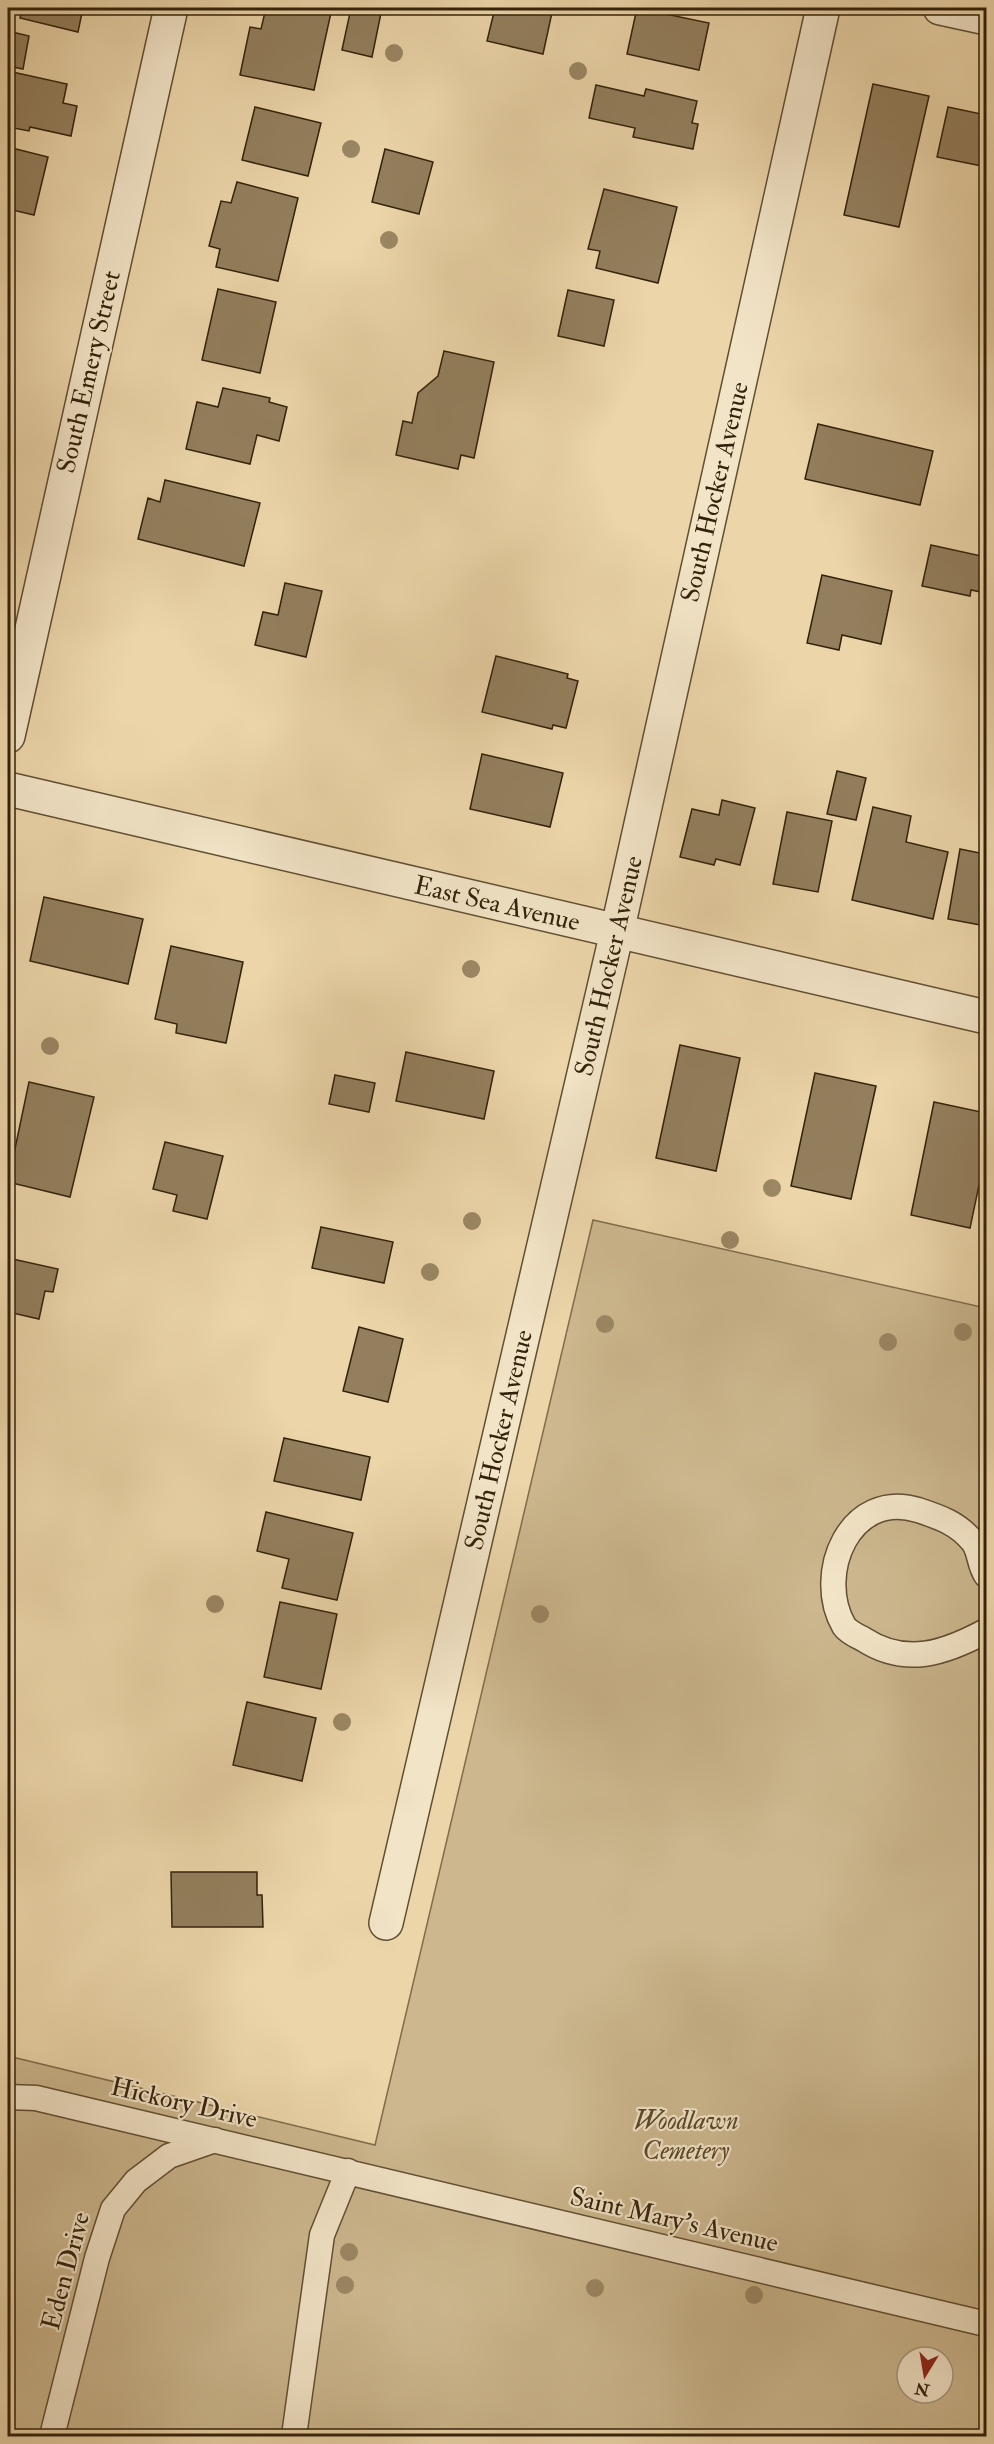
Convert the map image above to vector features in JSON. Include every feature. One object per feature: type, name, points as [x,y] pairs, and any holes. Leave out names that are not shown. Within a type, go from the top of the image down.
[{"type":"street","name":"South Emery Street","points":[[8,736],[171,8]]},
{"type":"street","name":"South Hocker Avenue","points":[[386,1923],[617,932],[823,8]]},
{"type":"street","points":[[940,8],[987,18]]},
{"type":"street","name":"East Sea Avenue","points":[[8,789],[987,1017]]},
{"type":"lane","points":[[987,1575],[974,1542],[948,1520],[910,1508],[877,1509],[851,1528],[835,1557],[833,1597],[845,1629],[877,1648],[919,1656],[958,1646],[987,1631]]},
{"type":"lane","name":"Hickory Drive","points":[[8,2097],[36,2098],[348,2171]]},
{"type":"lane","name":"Eden Drive","points":[[52,2436],[97,2258],[113,2209],[136,2181],[169,2156],[215,2140]]},
{"type":"lane","points":[[294,2436],[322,2235],[348,2171]]},
{"type":"lane","name":"Saint Mary's Avenue","points":[[348,2171],[987,2324]]},
{"type":"green space","name":"Woodlawn Cemetery","points":[[593,1220],[986,1308],[986,2436],[8,2436],[8,2056],[375,2145]]},
{"type":"building","points":[[8,8],[83,8],[78,32],[20,18],[21,14],[8,10]]},
{"type":"building","points":[[266,8],[332,8],[314,90],[240,75],[250,27],[261,29]]},
{"type":"building","points":[[351,8],[381,13],[372,57],[342,50]]},
{"type":"building","points":[[495,8],[553,8],[543,54],[487,41]]},
{"type":"building","points":[[637,8],[709,23],[699,70],[627,54]]},
{"type":"building","points":[[8,31],[29,36],[23,69],[8,66]]},
{"type":"building","points":[[8,71],[67,84],[63,103],[77,106],[71,136],[30,127],[29,131],[8,127]]},
{"type":"building","points":[[873,84],[929,96],[899,227],[844,215]]},
{"type":"building","points":[[596,85],[644,96],[646,89],[697,101],[692,123],[698,124],[693,149],[633,137],[635,128],[589,118]]},
{"type":"building","points":[[255,107],[321,123],[308,176],[242,160]]},
{"type":"building","points":[[948,107],[986,115],[986,157],[984,156],[982,166],[937,157]]},
{"type":"building","points":[[8,147],[48,157],[34,215],[8,209]]},
{"type":"building","points":[[385,149],[433,162],[419,214],[372,202]]},
{"type":"building","points":[[237,182],[298,198],[278,281],[216,267],[220,249],[209,246],[221,201],[231,203]]},
{"type":"building","points":[[604,189],[677,207],[658,283],[596,268],[600,251],[588,249]]},
{"type":"building","points":[[218,289],[276,302],[260,373],[202,360]]},
{"type":"building","points":[[568,290],[614,300],[604,346],[558,336]]},
{"type":"building","points":[[444,351],[494,362],[474,458],[461,455],[458,469],[396,455],[403,421],[412,423],[418,393],[438,376]]},
{"type":"building","points":[[223,388],[270,398],[269,402],[287,407],[279,441],[257,435],[250,464],[186,449],[197,402],[218,407]]},
{"type":"building","points":[[818,424],[933,451],[920,505],[805,479]]},
{"type":"building","points":[[165,480],[260,503],[244,566],[138,539],[148,498],[160,502]]},
{"type":"building","points":[[931,545],[986,557],[986,593],[971,590],[970,596],[922,586]]},
{"type":"building","points":[[822,575],[892,591],[881,644],[842,635],[839,650],[807,643]]},
{"type":"building","points":[[285,583],[322,591],[306,657],[255,645],[263,612],[278,615]]},
{"type":"building","points":[[496,656],[568,674],[567,678],[578,681],[566,728],[553,725],[552,729],[482,712]]},
{"type":"building","points":[[482,754],[563,773],[550,827],[470,809]]},
{"type":"building","points":[[837,771],[866,778],[856,820],[827,814]]},
{"type":"building","points":[[722,800],[755,808],[740,865],[716,859],[714,865],[680,857],[692,809],[719,815]]},
{"type":"building","points":[[873,807],[911,816],[906,842],[948,852],[933,919],[852,900]]},
{"type":"building","points":[[787,812],[832,821],[818,892],[773,884]]},
{"type":"building","points":[[960,849],[985,854],[980,885],[986,886],[986,926],[948,919]]},
{"type":"building","points":[[44,897],[143,919],[128,984],[30,961]]},
{"type":"building","points":[[171,946],[243,962],[226,1043],[176,1033],[177,1024],[155,1019]]},
{"type":"building","points":[[680,1045],[740,1058],[716,1171],[656,1158]]},
{"type":"building","points":[[406,1052],[494,1071],[484,1119],[396,1101]]},
{"type":"building","points":[[815,1073],[876,1086],[851,1199],[791,1186]]},
{"type":"building","points":[[335,1075],[375,1083],[369,1112],[329,1104]]},
{"type":"building","points":[[29,1082],[94,1097],[70,1197],[8,1182]]},
{"type":"building","points":[[934,1102],[986,1113],[986,1152],[970,1228],[911,1215]]},
{"type":"building","points":[[165,1142],[223,1156],[207,1219],[173,1211],[177,1195],[153,1189]]},
{"type":"building","points":[[321,1227],[393,1242],[384,1283],[312,1268]]},
{"type":"building","points":[[8,1258],[58,1269],[53,1292],[45,1291],[39,1319],[8,1312]]},
{"type":"building","points":[[359,1327],[403,1339],[388,1402],[343,1391]]},
{"type":"building","points":[[284,1438],[370,1457],[361,1500],[274,1481]]},
{"type":"building","points":[[266,1512],[353,1533],[337,1600],[282,1588],[289,1559],[257,1551]]},
{"type":"building","points":[[280,1602],[337,1614],[321,1689],[264,1677]]},
{"type":"building","points":[[247,1702],[316,1718],[302,1781],[233,1765]]},
{"type":"building","points":[[171,1872],[257,1872],[257,1895],[262,1895],[263,1927],[172,1927]]}]
